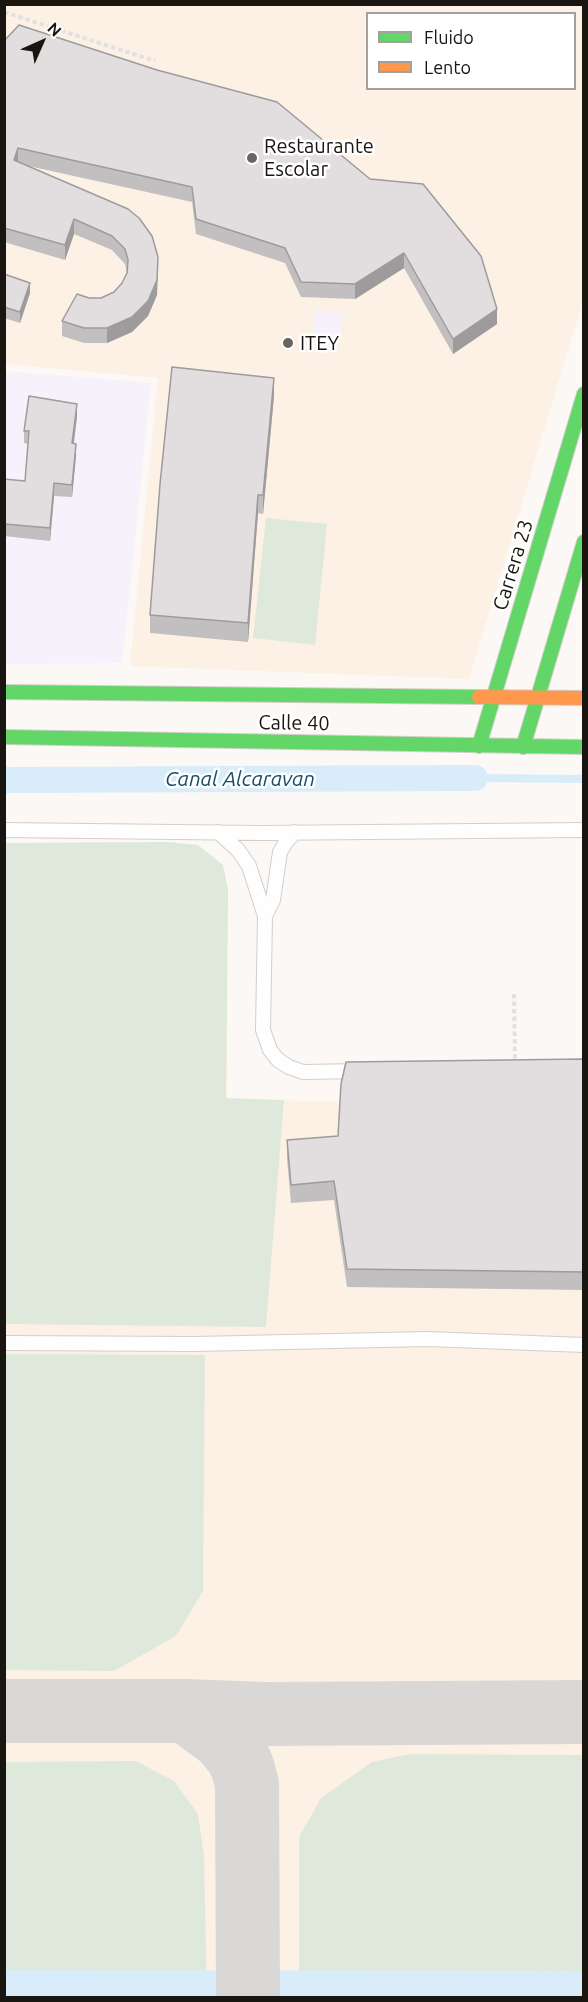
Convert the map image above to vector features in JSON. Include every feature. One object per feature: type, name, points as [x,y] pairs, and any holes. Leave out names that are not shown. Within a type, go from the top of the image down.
[{"type":"main road","name":"Carrera 23","points":[[479,746],[584,394]]},
{"type":"main road","points":[[523,747],[584,542]]},
{"type":"main road","name":"Calle 40","points":[[4,693],[584,698]]},
{"type":"main road","name":"Calle 40","points":[[4,737],[584,747]]},
{"type":"lane","points":[[4,830],[218,832],[584,830]]},
{"type":"lane","points":[[265,916],[273,900],[280,852],[295,831]]},
{"type":"lane","points":[[218,832],[238,850],[249,866],[265,916],[263,1030],[270,1050],[278,1060],[303,1072],[374,1071]]},
{"type":"lane","points":[[4,1343],[195,1344],[428,1339],[584,1345]]},
{"type":"path","points":[[4,12],[155,61]]},
{"type":"path","points":[[514,994],[515,1069]]},
{"type":"shaded area","name":"ITEY","points":[[4,5],[583,5],[583,300],[469,679],[130,666],[158,378],[5,364]]},
{"type":"shaded area","points":[[315,310],[343,314],[339,346],[311,342]]},
{"type":"shaded area","points":[[4,371],[151,383],[122,663],[5,664]]},
{"type":"shaded area","points":[[167,842],[198,845],[223,865],[228,890],[227,1099],[341,1102],[583,1070],[583,1997],[5,1997],[4,843]]},
{"type":"green space","points":[[266,518],[327,524],[315,645],[253,638]]},
{"type":"green space","points":[[167,842],[198,845],[223,865],[228,890],[226,1098],[284,1100],[266,1327],[5,1324],[5,843]]},
{"type":"green space","points":[[5,1354],[205,1355],[203,1591],[176,1636],[114,1671],[5,1670]]},
{"type":"green space","points":[[410,1754],[583,1755],[583,1997],[299,1997],[299,1837],[321,1798],[372,1762]]},
{"type":"green space","points":[[136,1761],[174,1781],[198,1814],[204,1856],[207,1997],[5,1997],[5,1762]]},
{"type":"building","points":[[19,25],[157,70],[277,102],[370,179],[423,184],[481,256],[497,309],[453,339],[404,253],[355,284],[301,282],[285,248],[196,219],[192,187],[18,148],[14,160],[128,209],[139,218],[152,236],[158,257],[157,280],[148,301],[132,317],[107,328],[84,328],[62,321],[77,294],[89,298],[101,298],[114,292],[127,273],[128,260],[125,249],[112,236],[74,219],[65,245],[4,228],[4,41]]},
{"type":"building","points":[[4,274],[30,283],[20,312],[4,307]]},
{"type":"building","points":[[172,367],[274,378],[263,495],[258,495],[248,623],[150,615]]},
{"type":"building","points":[[29,396],[77,404],[72,443],[76,444],[72,485],[54,483],[50,528],[4,524],[4,479],[25,481],[29,431],[24,431]]},
{"type":"building","points":[[584,1059],[584,1272],[347,1269],[334,1181],[291,1185],[287,1140],[338,1136],[341,1084],[346,1062]]},
{"type":"waterway","points":[[475,778],[584,779]]},
{"type":"waterway","name":"Canal Alcaravan","points":[[4,780],[475,778]]},
{"type":"waterway","points":[[4,1983],[584,1984]]},
{"type":"taxiway","points":[[4,1711],[186,1711],[265,1714],[584,1712]]},
{"type":"taxiway","points":[[186,1711],[224,1739],[238,1757],[247,1785],[248,1998]]},
{"type":"traffic: fast","points":[[479,746],[584,394]]},
{"type":"traffic: fast","points":[[523,747],[584,542]]},
{"type":"traffic: fast","points":[[4,692],[479,697]]},
{"type":"traffic: fast","points":[[4,737],[584,747]]},
{"type":"traffic: slow","points":[[479,697],[584,698]]},
{"type":"place","name":"Restaurante Escolar","points":[[252,158]]},
{"type":"place","name":"ITEY","points":[[288,343]]}]
